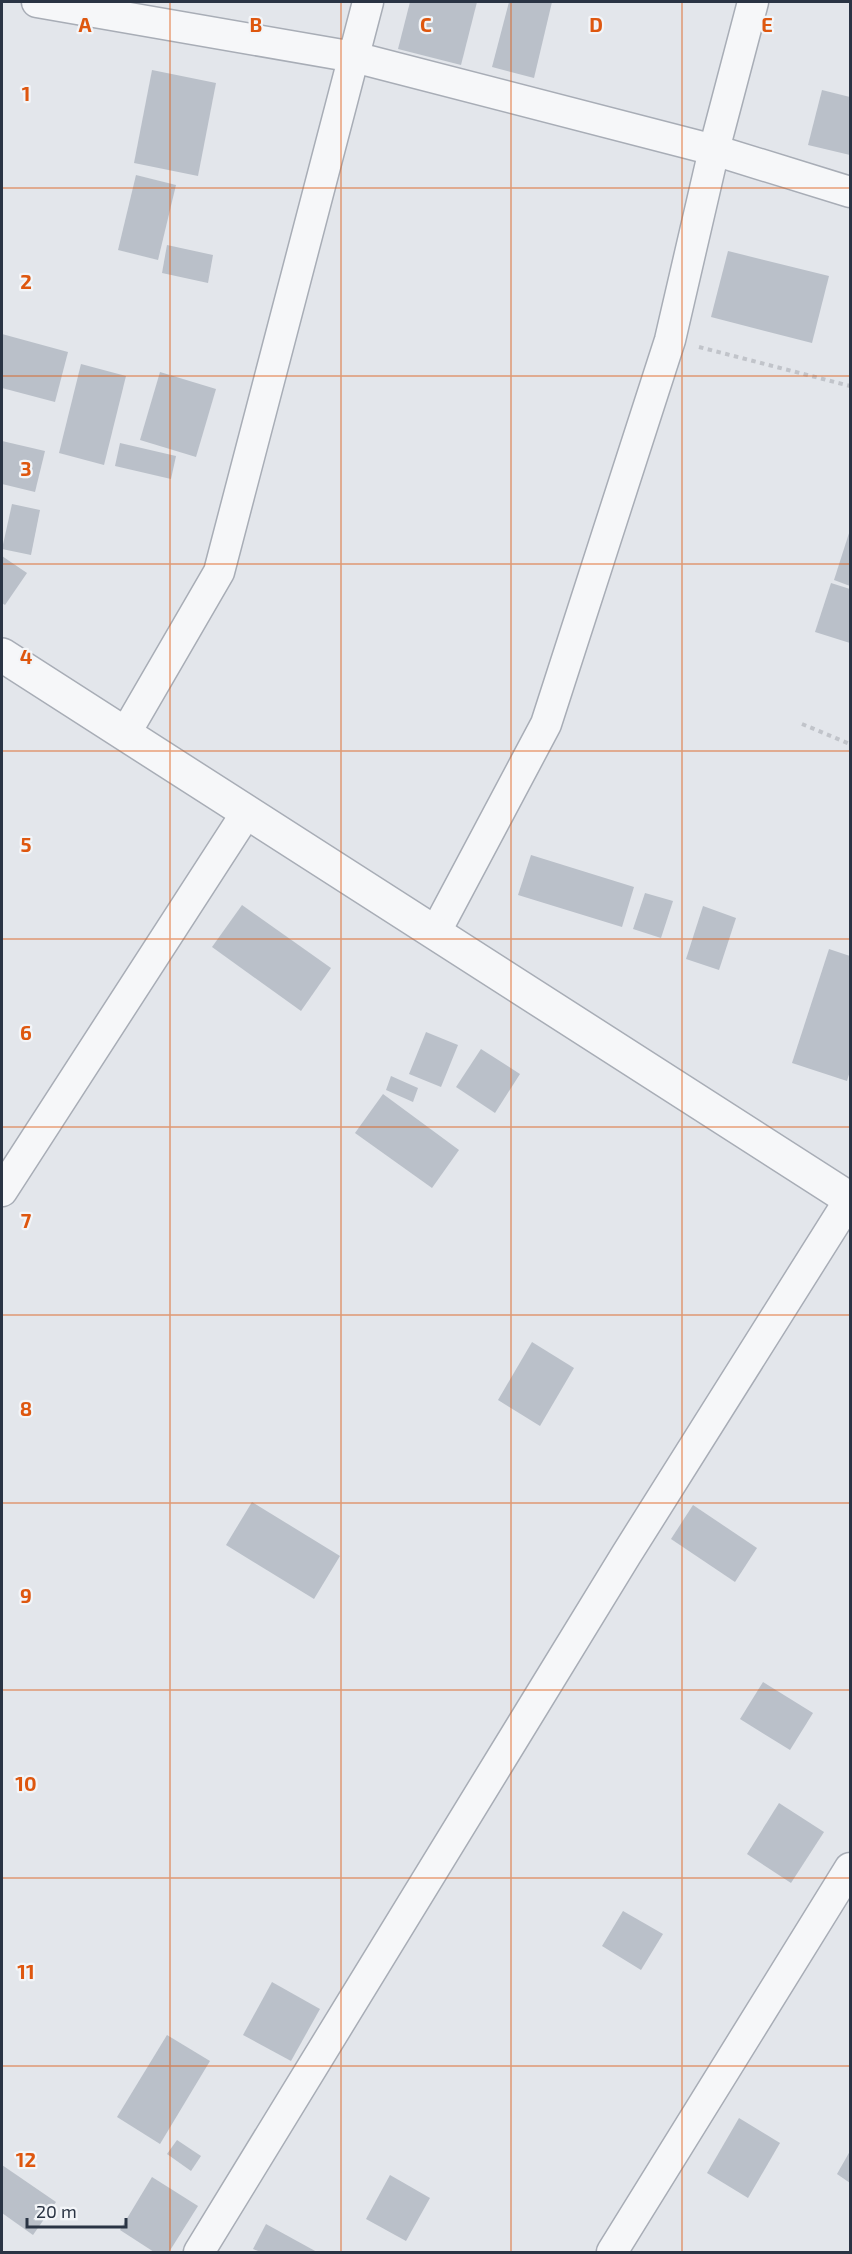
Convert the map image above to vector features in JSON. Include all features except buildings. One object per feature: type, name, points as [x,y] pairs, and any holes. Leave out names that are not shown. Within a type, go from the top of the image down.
[{"type":"street","points":[[37,2],[354,57],[714,150],[850,192]]},
{"type":"street","points":[[125,734],[219,572],[368,2]]},
{"type":"street","points":[[435,933],[546,724],[670,340],[714,150],[753,2]]},
{"type":"street","points":[[2,655],[850,1199],[626,1555],[199,2253]]},
{"type":"street","points":[[2,1191],[247,812]]},
{"type":"street","points":[[612,2253],[850,1868]]},
{"type":"path","points":[[670,340],[850,386]]},
{"type":"path","points":[[802,724],[850,744]]}]
